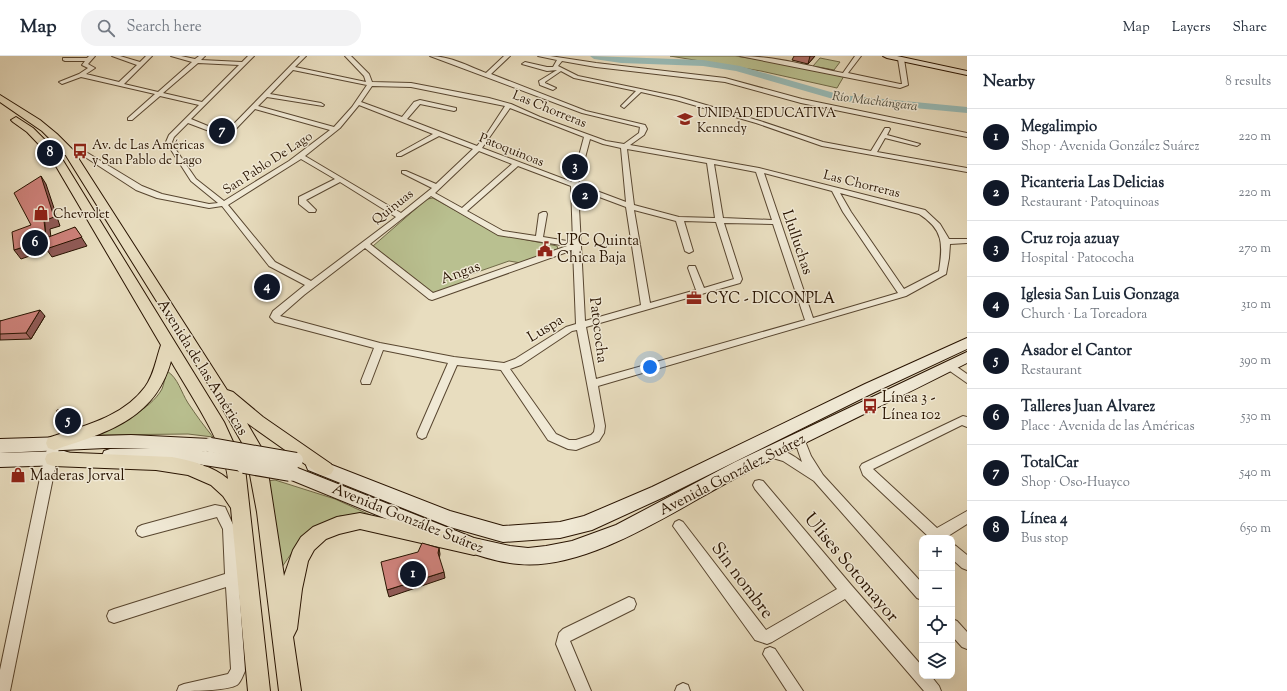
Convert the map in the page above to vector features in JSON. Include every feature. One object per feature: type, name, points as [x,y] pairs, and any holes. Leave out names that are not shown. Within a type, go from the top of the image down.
[{"type":"main road","points":[[888,56],[967,73]]},
{"type":"main road","name":"Avenida de las Américas","points":[[0,98],[42,125],[58,138],[69,152],[217,386],[253,447],[266,512],[290,691]]},
{"type":"main road","name":"Avenida de las Américas","points":[[6,114],[30,130],[54,154],[221,434],[236,468],[259,691]]},
{"type":"main road","name":"Avenida González Suárez","points":[[0,460],[52,454],[177,454],[207,451],[293,466],[325,469],[450,519],[503,534],[560,530],[586,524],[658,492],[870,388],[967,343]]},
{"type":"main road","points":[[52,454],[116,421],[135,408],[148,394],[158,378],[168,345]]},
{"type":"main road","name":"Avenida González Suárez","points":[[293,466],[474,546],[517,555],[545,555],[598,540],[625,528],[770,453],[967,357]]},
{"type":"main road","points":[[217,386],[257,422],[325,469]]},
{"type":"main road","name":"Avenida González Suárez","points":[[0,446],[52,454]]},
{"type":"main road","points":[[52,454],[186,465],[208,474],[222,483],[232,492],[241,508]]},
{"type":"main road","points":[[285,650],[296,566],[300,554],[308,542],[318,534],[345,523],[360,521],[474,546]]},
{"type":"street","points":[[115,56],[141,64]]},
{"type":"street","points":[[120,84],[149,56]]},
{"type":"street","points":[[174,56],[196,61],[243,64]]},
{"type":"street","points":[[130,118],[202,56]]},
{"type":"street","points":[[251,56],[171,136],[169,142],[193,180],[224,204],[272,264],[310,284]]},
{"type":"street","points":[[187,120],[225,135],[232,131],[303,56]]},
{"type":"street","points":[[348,56],[367,74],[370,84]]},
{"type":"street","points":[[356,56],[368,66]]},
{"type":"street","points":[[433,56],[448,60],[584,112],[643,126],[644,129],[642,134],[624,148],[630,206],[646,306]]},
{"type":"street","points":[[487,75],[507,56]]},
{"type":"street","points":[[541,56],[560,60],[725,80],[801,101],[967,135]]},
{"type":"street","points":[[743,56],[779,61],[900,86],[905,85],[901,59]]},
{"type":"street","points":[[779,61],[784,56]]},
{"type":"street","points":[[845,74],[858,56]]},
{"type":"street","points":[[65,59],[91,58]]},
{"type":"street","points":[[62,82],[81,75],[92,68],[85,65],[91,58]]},
{"type":"street","points":[[558,69],[555,66],[560,60]]},
{"type":"street","points":[[525,64],[547,69],[558,69],[576,76],[677,98],[822,144],[967,170]]},
{"type":"street","name":"Las Chorreras","points":[[292,68],[370,84],[426,87],[510,105],[587,137],[624,148],[759,170],[922,212],[935,222],[947,242]]},
{"type":"street","points":[[553,88],[544,86],[542,81],[558,69]]},
{"type":"street","points":[[81,75],[202,104]]},
{"type":"street","name":"San Pablo De Lago","points":[[54,154],[69,152],[84,153],[140,188],[155,194],[209,206],[224,204],[314,147],[335,129],[358,104],[375,76]]},
{"type":"street","points":[[624,106],[640,90]]},
{"type":"street","points":[[266,95],[321,105]]},
{"type":"street","points":[[403,120],[416,103],[420,102],[454,109]]},
{"type":"street","name":"Patoquinoas","points":[[358,104],[439,133],[574,186],[657,215],[679,219],[719,219],[777,222]]},
{"type":"street","name":"Quinuas","points":[[276,313],[310,284],[365,244],[430,193],[478,148],[510,105]]},
{"type":"street","points":[[254,107],[335,129]]},
{"type":"street","points":[[872,154],[887,128]]},
{"type":"street","points":[[399,155],[439,133]]},
{"type":"street","points":[[882,136],[917,144]]},
{"type":"street","name":"Patococha","points":[[504,367],[552,437],[568,444],[576,445],[595,438],[599,433],[600,426],[581,325],[574,186],[587,137]]},
{"type":"street","points":[[300,156],[401,216]]},
{"type":"street","name":"Luspa","points":[[276,313],[275,317],[285,323],[380,346],[454,361],[504,367],[518,362],[570,329],[737,281],[738,279],[719,219],[710,161]]},
{"type":"street","points":[[463,211],[516,164]]},
{"type":"street","name":"Llulluchas","points":[[759,170],[810,322]]},
{"type":"street","points":[[404,172],[436,187]]},
{"type":"street","points":[[312,210],[302,202],[302,199],[339,180]]},
{"type":"street","points":[[835,190],[847,212],[903,294]]},
{"type":"street","points":[[430,193],[501,233],[578,245]]},
{"type":"street","points":[[539,239],[543,214]]},
{"type":"street","points":[[679,219],[689,251]]},
{"type":"street","points":[[592,384],[903,294],[943,272],[947,242],[967,241]]},
{"type":"street","name":"Angas","points":[[365,244],[432,297],[578,245]]},
{"type":"street","points":[[692,268],[701,291]]},
{"type":"street","points":[[366,381],[380,346]]},
{"type":"street","points":[[422,434],[454,361]]},
{"type":"street","points":[[950,366],[967,378]]},
{"type":"street","points":[[936,535],[866,468],[963,420],[967,423]]},
{"type":"street","points":[[798,439],[806,458],[819,479],[919,590]]},
{"type":"street","points":[[770,453],[786,457],[819,479]]},
{"type":"street","points":[[3,691],[52,454]]},
{"type":"street","name":"Ulises Sotomayor","points":[[759,485],[847,591],[934,691]]},
{"type":"street","points":[[142,531],[214,511],[221,511],[229,529],[238,671],[232,680],[184,691]]},
{"type":"street","points":[[941,535],[967,517]]},
{"type":"street","name":"Sin nombre","points":[[679,526],[760,635],[767,637],[847,591]]},
{"type":"street","points":[[955,553],[967,564]]},
{"type":"street","points":[[114,616],[231,579]]},
{"type":"street","points":[[584,691],[563,644],[564,638],[568,634],[629,604]]},
{"type":"street","points":[[955,629],[967,642]]},
{"type":"street","points":[[770,654],[796,691]]},
{"type":"green space","points":[[670,56],[735,56],[789,64],[844,76],[837,88],[761,71]]},
{"type":"green space","points":[[820,58],[840,62],[834,70],[813,66]]},
{"type":"green space","points":[[433,198],[498,234],[557,246],[558,249],[521,263],[509,261],[466,276],[471,280],[433,293],[373,246],[427,199]]},
{"type":"green space","points":[[167,371],[174,377],[188,403],[213,437],[188,434],[93,435],[131,417],[149,404],[162,389]]},
{"type":"green space","points":[[275,480],[335,499],[377,518],[340,516],[304,535],[282,567],[267,481]]},
{"type":"building","points":[[41,176],[54,217],[44,221],[46,238],[75,227],[82,237],[46,249],[43,241],[14,250],[12,232],[31,225],[14,193]]},
{"type":"building","points":[[40,310],[26,333],[0,334],[0,321]]},
{"type":"building","points":[[71,408],[68,420],[54,423],[57,410]]},
{"type":"building","points":[[422,543],[439,548],[438,553],[444,572],[387,590],[381,562],[418,552]]},
{"type":"waterway","name":"Río Machángara","points":[[594,56],[621,60],[703,63],[737,68],[840,98],[967,110]]},
{"type":"place","name":"UNIDAD EDUCATIVA Kennedy","points":[[685,119]]},
{"type":"place","name":"TotalCar","points":[[222,131]]},
{"type":"place","name":"Av. de Las Américas y San Pablo de Lago","points":[[80,151]]},
{"type":"place","name":"Línea 4","points":[[50,153]]},
{"type":"place","name":"Cruz roja azuay","points":[[575,167]]},
{"type":"place","name":"Picanteria Las Delicias","points":[[585,196]]},
{"type":"place","name":"Chevrolet","points":[[41,213]]},
{"type":"place","name":"Talleres Juan Alvarez","points":[[35,243]]},
{"type":"place","name":"UPC Quinta Chica Baja","points":[[545,249]]},
{"type":"place","name":"Iglesia San Luis Gonzaga","points":[[267,287]]},
{"type":"place","name":"CYC - DICONPLA","points":[[694,298]]},
{"type":"place","name":"Línea 3 - Línea 102","points":[[870,406]]},
{"type":"place","name":"Asador el Cantor","points":[[68,421]]},
{"type":"place","name":"Maderas Jorval","points":[[18,475]]},
{"type":"place","name":"Megalimpio","points":[[413,574]]}]
